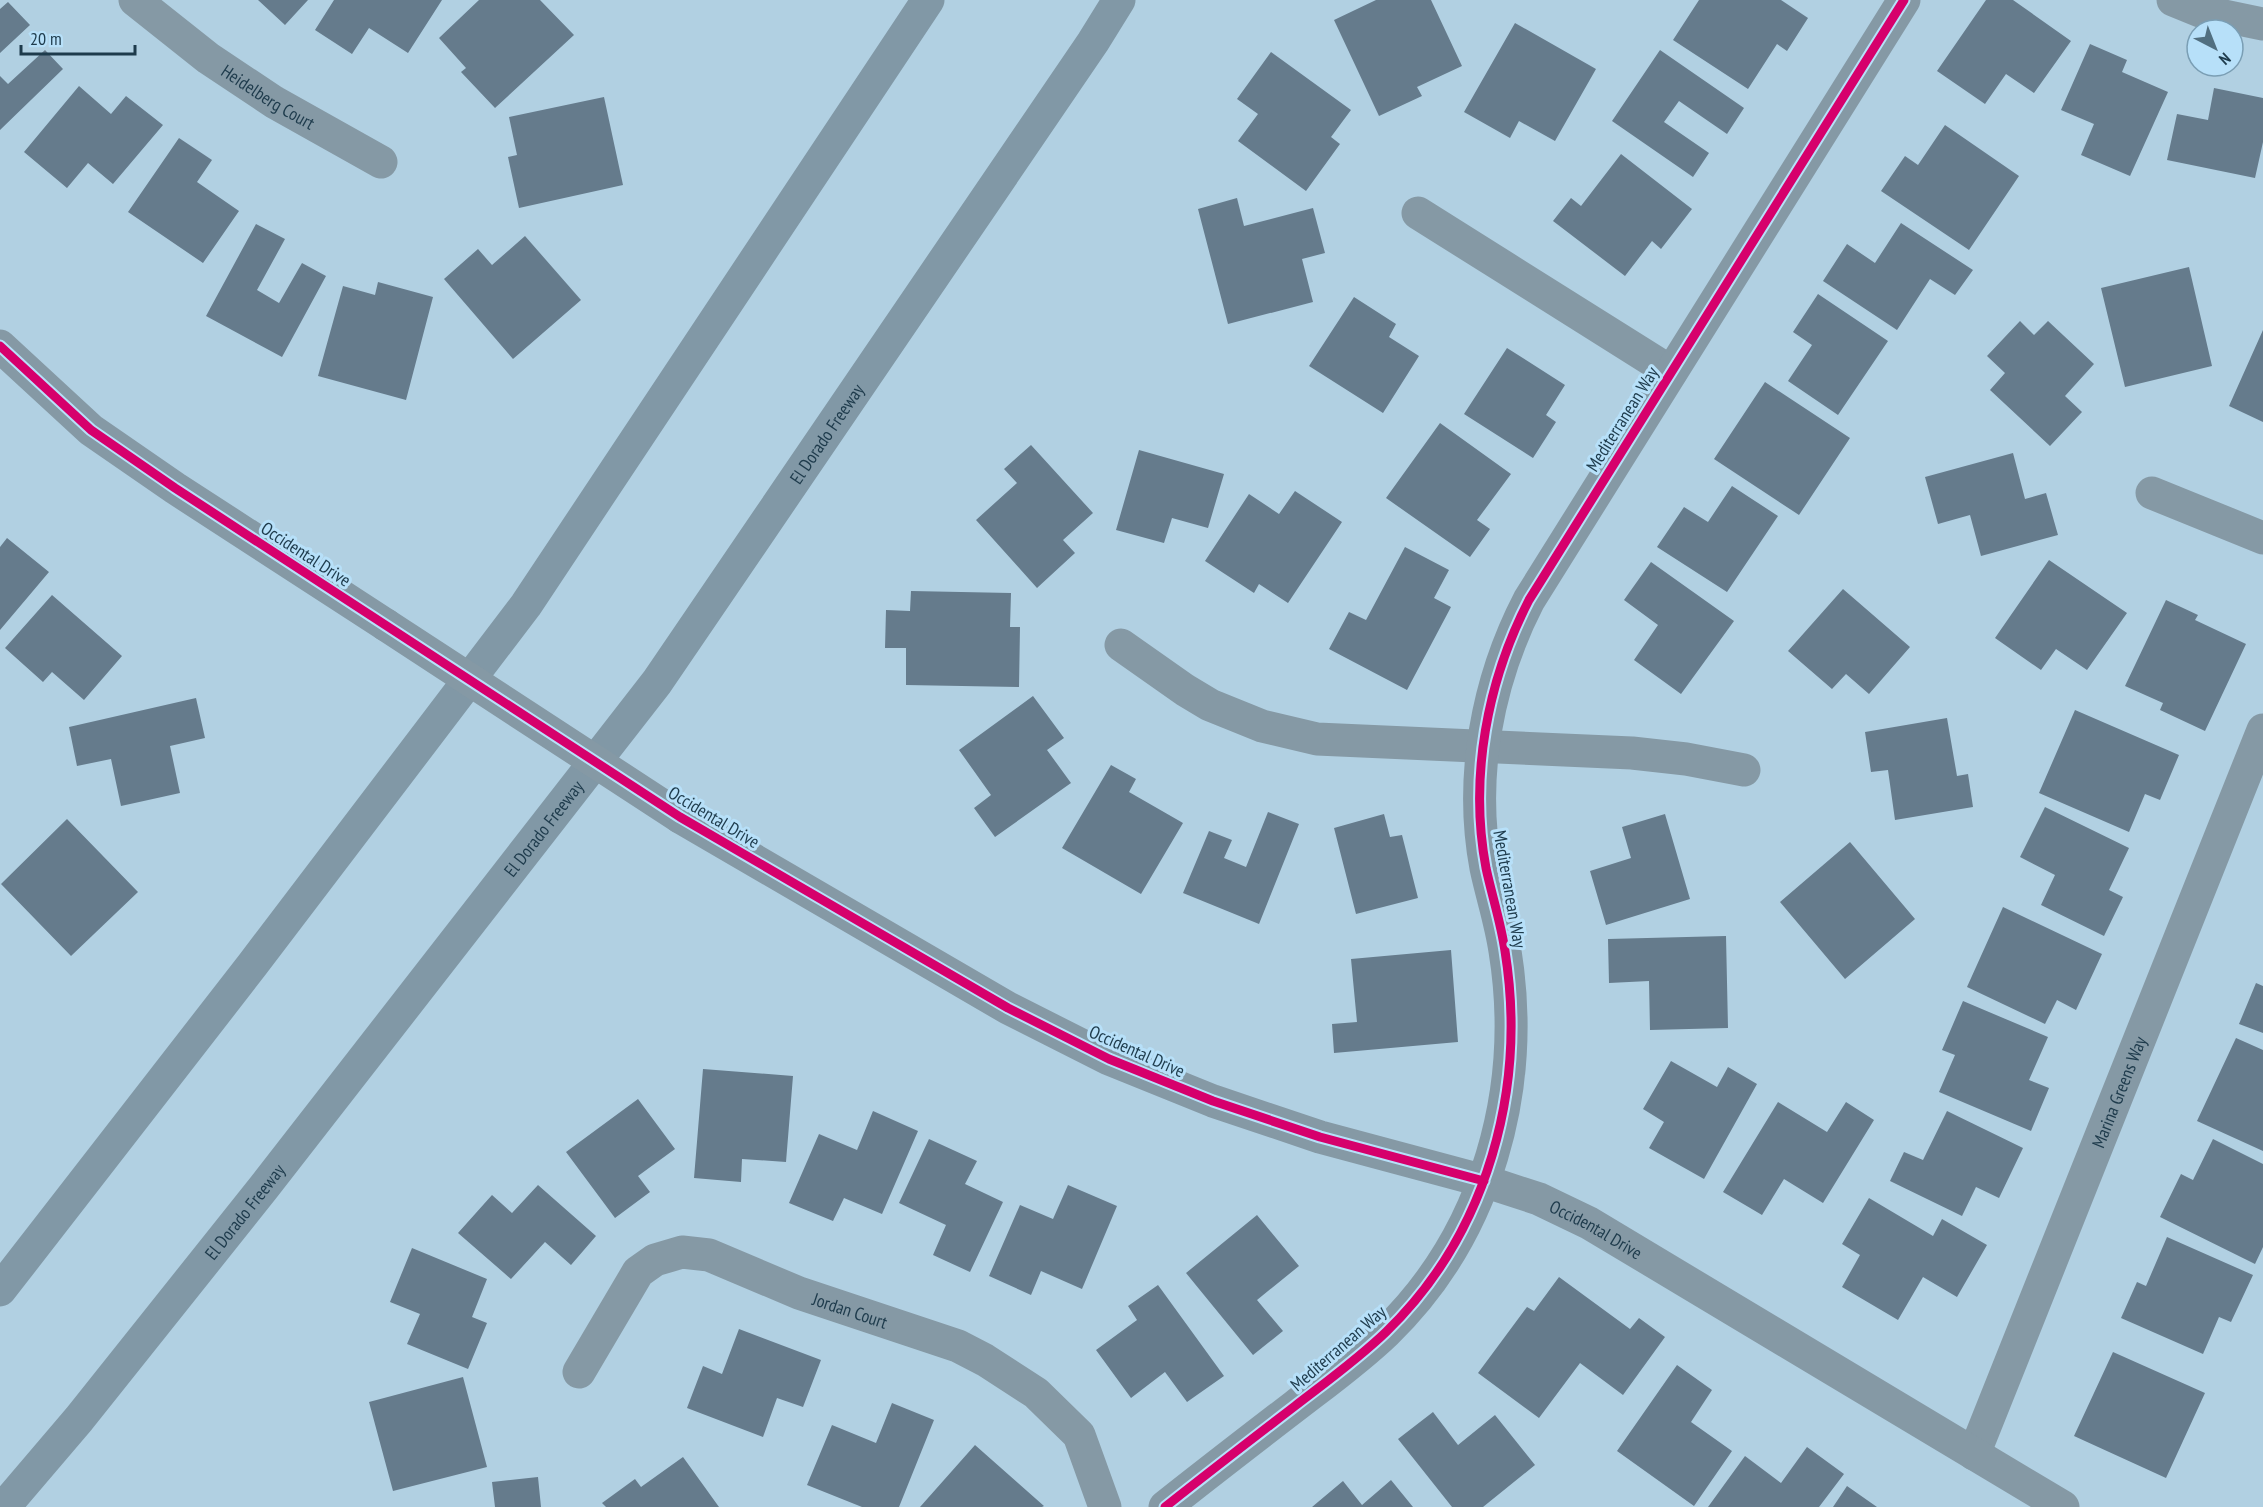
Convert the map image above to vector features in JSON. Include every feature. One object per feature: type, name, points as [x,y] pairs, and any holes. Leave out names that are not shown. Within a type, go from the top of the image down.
[{"type":"highway","points":[[0,1290],[253,964],[526,605],[928,0]]},
{"type":"highway","name":"El Dorado Freeway","points":[[4,1507],[80,1419],[272,1177],[657,682],[1093,42],[1119,0]]},
{"type":"street","name":"Heidelberg Court","points":[[135,0],[208,58],[274,102],[381,162]]},
{"type":"street","name":"Mediterranean Way","points":[[1165,1507],[1342,1369],[1387,1331],[1426,1286],[1458,1237],[1484,1181],[1503,1114],[1511,1067],[1512,1009],[1505,949],[1486,866],[1480,808],[1482,747],[1496,680],[1516,626],[1529,600],[1904,0]]},
{"type":"street","points":[[2173,0],[2200,10],[2263,24]]},
{"type":"street","name":"Mediterranean Way","points":[[1418,213],[1671,372]]},
{"type":"street","name":"Occidental Drive","points":[[0,346],[91,430],[175,489],[680,817],[1008,1008],[1109,1059],[1213,1101],[1320,1137],[1484,1181],[1539,1199],[1589,1223],[2063,1507]]},
{"type":"street","points":[[2152,493],[2263,538]]},
{"type":"street","points":[[1121,645],[1210,705],[1262,726],[1317,739],[1632,753],[1686,759],[1744,770]]},
{"type":"street","name":"Marina Greens Way","points":[[1974,1454],[2263,730]]},
{"type":"street","name":"Jordan Court","points":[[579,1372],[638,1272],[656,1260],[682,1252],[709,1255],[799,1293],[958,1346],[985,1360],[1036,1393],[1079,1435],[1106,1507]]},
{"type":"building","points":[[258,0],[308,0],[285,25]]},
{"type":"building","points":[[334,0],[442,0],[408,53],[369,28],[352,54],[315,30]]},
{"type":"building","points":[[479,0],[540,0],[574,35],[495,108],[461,72],[466,68],[439,38]]},
{"type":"building","points":[[1376,0],[1431,0],[1462,66],[1417,87],[1422,96],[1379,116],[1334,20]]},
{"type":"building","points":[[1699,0],[1781,0],[1808,18],[1787,51],[1777,44],[1748,89],[1673,40]]},
{"type":"building","points":[[1986,0],[2013,0],[2071,41],[2034,93],[2006,74],[1985,104],[1937,71]]},
{"type":"building","points":[[8,2],[30,25],[0,53],[0,9]]},
{"type":"building","points":[[1515,23],[1596,69],[1555,141],[1519,121],[1510,138],[1464,112]]},
{"type":"building","points":[[2090,44],[2127,60],[2122,72],[2168,92],[2130,176],[2081,155],[2094,124],[2061,110]]},
{"type":"building","points":[[45,50],[63,69],[0,130],[0,76],[8,84]]},
{"type":"building","points":[[1660,50],[1744,108],[1727,134],[1679,101],[1664,122],[1709,153],[1693,177],[1612,121]]},
{"type":"building","points":[[1271,52],[1351,110],[1331,137],[1340,144],[1306,191],[1238,141],[1258,114],[1237,99]]},
{"type":"building","points":[[79,86],[111,114],[126,96],[163,125],[113,184],[88,163],[67,188],[24,152]]},
{"type":"building","points":[[2214,88],[2263,98],[2263,142],[2255,178],[2167,160],[2177,114],[2208,120]]},
{"type":"building","points":[[604,97],[623,185],[519,208],[508,157],[517,155],[509,117]]},
{"type":"building","points":[[1945,125],[2019,176],[1969,250],[1881,191],[1905,156],[1918,165]]},
{"type":"building","points":[[179,138],[212,160],[197,182],[239,211],[203,263],[128,212]]},
{"type":"building","points":[[1621,154],[1692,209],[1661,249],[1652,241],[1625,276],[1553,221],[1571,198],[1581,206]]},
{"type":"building","points":[[1237,198],[1244,226],[1313,208],[1325,253],[1302,259],[1313,302],[1228,324],[1198,209]]},
{"type":"building","points":[[1901,223],[1973,270],[1955,295],[1930,279],[1897,330],[1823,281],[1847,244],[1875,263]]},
{"type":"building","points":[[256,224],[285,239],[257,290],[279,303],[302,263],[326,276],[282,357],[206,316]]},
{"type":"building","points":[[525,236],[581,300],[513,359],[444,279],[478,249],[492,265]]},
{"type":"building","points":[[2189,267],[2212,366],[2125,387],[2101,288]]},
{"type":"building","points":[[378,282],[433,297],[406,400],[318,376],[343,286],[375,295]]},
{"type":"building","points":[[1818,294],[1888,341],[1838,415],[1788,381],[1812,345],[1793,332]]},
{"type":"building","points":[[1354,297],[1396,324],[1389,337],[1419,356],[1383,413],[1309,366]]},
{"type":"building","points":[[2020,321],[2034,335],[2048,321],[2094,364],[2065,396],[2082,412],[2050,446],[1990,390],[2005,373],[1987,356]]},
{"type":"building","points":[[2263,330],[2263,422],[2229,406]]},
{"type":"building","points":[[1507,348],[1565,385],[1546,415],[1556,422],[1533,458],[1464,414]]},
{"type":"building","points":[[1765,382],[1850,438],[1799,515],[1714,459]]},
{"type":"building","points":[[1440,423],[1511,474],[1477,520],[1490,529],[1470,557],[1386,498]]},
{"type":"building","points":[[1031,445],[1093,513],[1063,540],[1075,553],[1037,588],[976,520],[1017,483],[1004,469]]},
{"type":"building","points":[[1139,450],[1224,474],[1208,528],[1172,518],[1164,543],[1116,530]]},
{"type":"building","points":[[2013,453],[2025,499],[2046,493],[2058,535],[1981,556],[1970,515],[1938,524],[1925,477]]},
{"type":"building","points":[[1732,486],[1778,516],[1727,592],[1657,547],[1684,507],[1708,522]]},
{"type":"building","points":[[1295,491],[1342,522],[1288,603],[1259,584],[1254,593],[1205,561],[1249,494],[1279,514]]},
{"type":"building","points":[[7,538],[49,572],[0,630],[0,547]]},
{"type":"building","points":[[1405,547],[1449,570],[1434,598],[1451,607],[1407,690],[1329,649],[1349,612],[1366,620]]},
{"type":"building","points":[[2049,560],[2127,613],[2087,670],[2056,649],[2041,670],[1995,638]]},
{"type":"building","points":[[1651,562],[1734,621],[1681,694],[1634,660],[1658,625],[1624,600]]},
{"type":"building","points":[[1843,589],[1910,647],[1869,694],[1846,674],[1832,689],[1788,651]]},
{"type":"building","points":[[911,591],[1011,593],[1010,627],[1020,627],[1019,687],[906,685],[906,648],[885,648],[886,610],[910,611]]},
{"type":"building","points":[[52,595],[122,656],[84,700],[52,672],[43,682],[5,648]]},
{"type":"building","points":[[2166,600],[2198,615],[2195,620],[2246,644],[2205,731],[2160,710],[2163,703],[2125,686]]},
{"type":"building","points":[[1033,696],[1064,738],[1047,750],[1071,783],[995,837],[974,808],[991,795],[959,750]]},
{"type":"building","points":[[196,698],[205,738],[170,746],[180,793],[121,806],[111,759],[77,766],[69,727]]},
{"type":"building","points":[[2075,710],[2179,755],[2160,800],[2145,794],[2129,832],[2039,793]]},
{"type":"building","points":[[1947,718],[1957,776],[1968,774],[1973,807],[1895,820],[1888,770],[1871,772],[1865,732]]},
{"type":"building","points":[[1111,765],[1136,779],[1129,792],[1183,823],[1141,894],[1062,848]]},
{"type":"building","points":[[2045,807],[2129,848],[2109,890],[2123,897],[2104,936],[2041,905],[2055,875],[2020,857]]},
{"type":"building","points":[[1268,812],[1299,824],[1259,924],[1183,893],[1209,831],[1232,840],[1224,858],[1246,867]]},
{"type":"building","points":[[1384,814],[1390,837],[1402,835],[1418,898],[1356,914],[1334,828]]},
{"type":"building","points":[[1665,814],[1690,899],[1606,925],[1590,871],[1631,858],[1622,827]]},
{"type":"building","points":[[67,819],[138,892],[71,956],[1,884]]},
{"type":"building","points":[[1850,842],[1915,919],[1845,979],[1780,902]]},
{"type":"building","points":[[2003,907],[2102,954],[2076,1010],[2057,1000],[2045,1024],[1967,987]]},
{"type":"building","points":[[1726,936],[1728,1028],[1650,1030],[1649,981],[1609,983],[1608,939]]},
{"type":"building","points":[[1451,950],[1458,1042],[1334,1053],[1332,1024],[1357,1022],[1351,959]]},
{"type":"building","points":[[2256,983],[2263,986],[2263,1033],[2239,1024]]},
{"type":"building","points":[[1963,1001],[2048,1037],[2029,1080],[2049,1088],[2031,1131],[1939,1092],[1955,1055],[1942,1050]]},
{"type":"building","points":[[2236,1038],[2263,1050],[2263,1151],[2197,1121]]},
{"type":"building","points":[[1671,1061],[1717,1087],[1728,1067],[1757,1084],[1704,1179],[1649,1148],[1664,1122],[1643,1109]]},
{"type":"building","points":[[703,1069],[793,1076],[786,1162],[742,1159],[741,1182],[694,1178]]},
{"type":"building","points":[[638,1099],[675,1149],[638,1176],[650,1192],[615,1218],[566,1152]]},
{"type":"building","points":[[1778,1102],[1827,1132],[1846,1102],[1874,1120],[1823,1203],[1784,1179],[1762,1215],[1723,1192]]},
{"type":"building","points":[[873,1111],[918,1131],[882,1214],[844,1198],[833,1221],[789,1203],[819,1134],[857,1150]]},
{"type":"building","points":[[1947,1111],[2023,1148],[1999,1198],[1976,1187],[1962,1216],[1890,1181],[1904,1152],[1923,1160]]},
{"type":"building","points":[[929,1139],[977,1161],[965,1184],[1003,1202],[970,1272],[933,1255],[946,1225],[899,1203]]},
{"type":"building","points":[[2213,1139],[2263,1164],[2263,1247],[2255,1264],[2160,1217],[2181,1174],[2193,1180]]},
{"type":"building","points":[[538,1185],[596,1236],[571,1265],[545,1242],[511,1279],[458,1233],[492,1195],[512,1213]]},
{"type":"building","points":[[1068,1185],[1117,1206],[1082,1289],[1041,1271],[1031,1295],[989,1276],[1020,1205],[1053,1219]]},
{"type":"building","points":[[1869,1198],[1933,1236],[1942,1219],[1987,1245],[1957,1297],[1923,1277],[1898,1320],[1842,1287],[1860,1255],[1842,1244]]},
{"type":"building","points":[[1257,1215],[1299,1266],[1257,1300],[1283,1331],[1253,1355],[1186,1273]]},
{"type":"building","points":[[2167,1237],[2253,1275],[2231,1322],[2219,1317],[2203,1354],[2121,1318],[2137,1282],[2146,1286]]},
{"type":"building","points":[[412,1248],[487,1279],[472,1317],[487,1323],[468,1369],[407,1344],[420,1314],[390,1302]]},
{"type":"building","points":[[1559,1277],[1630,1329],[1639,1318],[1665,1337],[1623,1395],[1580,1363],[1539,1418],[1478,1373],[1527,1307],[1534,1311]]},
{"type":"building","points":[[1158,1285],[1224,1376],[1187,1402],[1165,1372],[1131,1398],[1096,1350],[1137,1320],[1128,1306]]},
{"type":"building","points":[[739,1329],[821,1360],[803,1407],[777,1398],[763,1437],[687,1408],[703,1366],[722,1374]]},
{"type":"building","points":[[2113,1352],[2205,1393],[2166,1478],[2074,1436]]},
{"type":"building","points":[[1677,1365],[1712,1390],[1691,1422],[1732,1451],[1694,1506],[1617,1451]]},
{"type":"building","points":[[463,1377],[487,1467],[393,1491],[369,1402]]},
{"type":"building","points":[[892,1403],[934,1420],[899,1507],[862,1507],[807,1485],[832,1425],[876,1443]]},
{"type":"building","points":[[1433,1412],[1458,1445],[1495,1415],[1535,1465],[1483,1507],[1452,1507],[1398,1439]]},
{"type":"building","points":[[975,1445],[1044,1506],[920,1507]]},
{"type":"building","points":[[1807,1447],[1844,1474],[1819,1507],[1708,1507],[1745,1456],[1781,1483]]},
{"type":"building","points":[[683,1457],[719,1507],[606,1507],[602,1503],[635,1479],[641,1487]]},
{"type":"building","points":[[538,1477],[541,1507],[495,1507],[492,1482]]},
{"type":"building","points":[[1391,1480],[1413,1507],[1312,1507],[1343,1481],[1362,1505]]},
{"type":"building","points":[[1847,1486],[1877,1507],[1833,1507]]},
{"type":"cycle path","points":[[1165,1507],[1342,1370],[1386,1332],[1421,1293],[1451,1250],[1474,1204],[1492,1156],[1504,1106],[1510,1054],[1510,1003],[1505,951],[1486,868],[1481,834],[1480,800],[1485,731],[1502,663],[1529,600],[1904,0]]},
{"type":"cycle path","points":[[0,346],[91,430],[175,488],[680,817],[1008,1008],[1109,1059],[1213,1101],[1320,1137],[1484,1181]]}]
